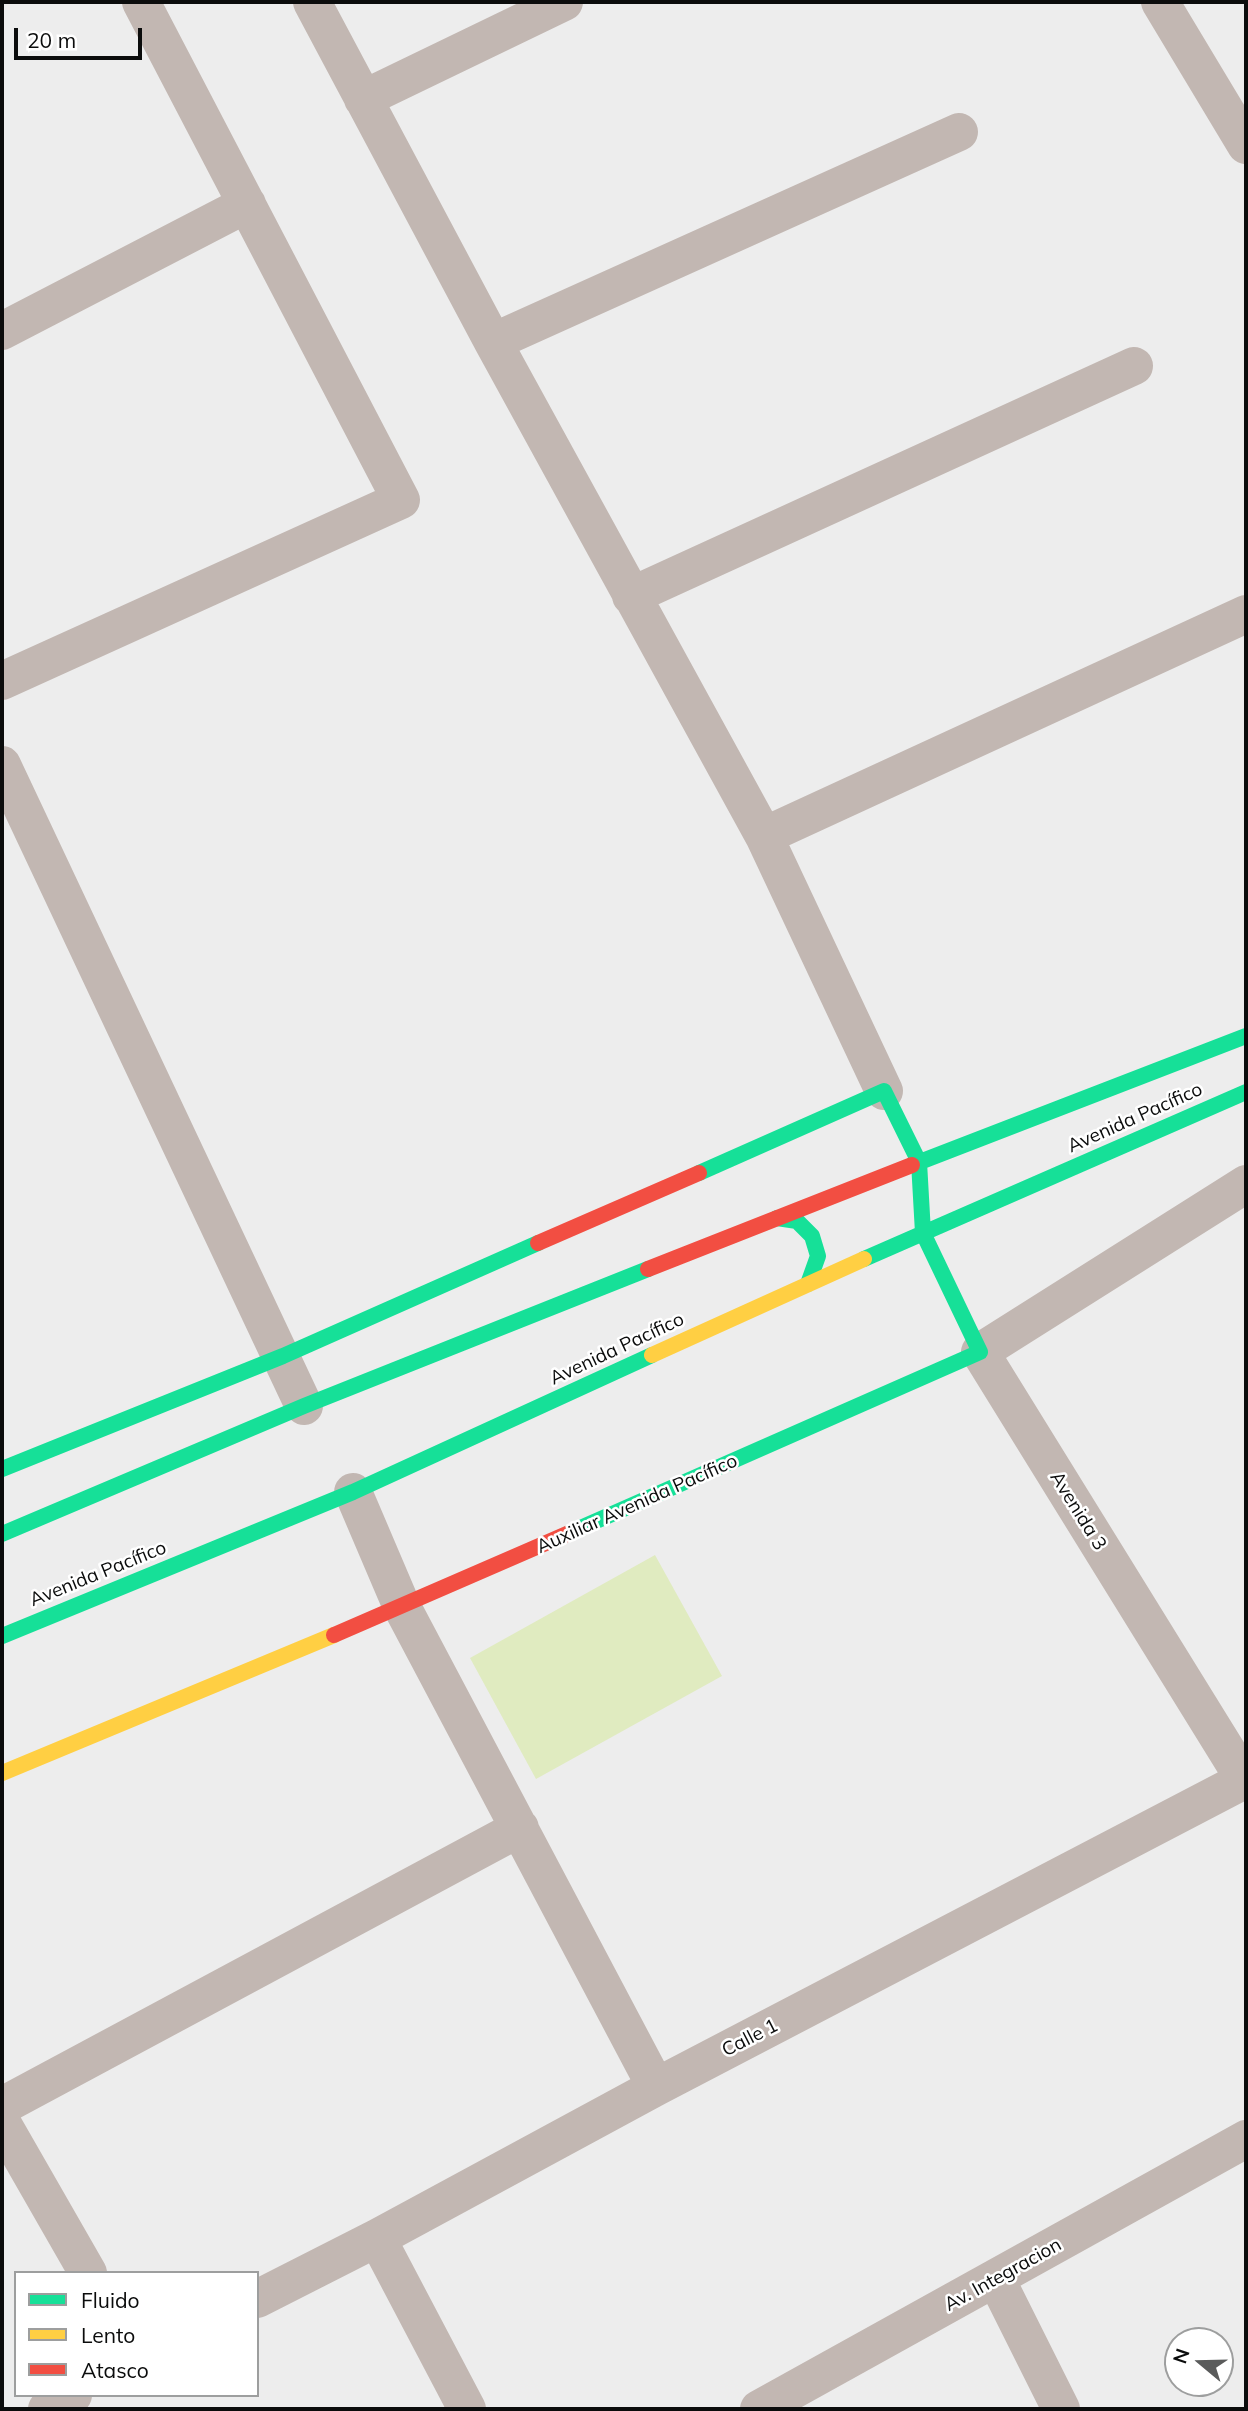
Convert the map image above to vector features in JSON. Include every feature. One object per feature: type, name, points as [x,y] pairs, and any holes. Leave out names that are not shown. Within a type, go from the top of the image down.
[{"type":"main road","name":"Avenida Pacífico","points":[[2,1534],[304,1406],[1246,1036]]},
{"type":"main road","points":[[3,1467],[283,1356],[884,1091],[919,1163],[923,1233]]},
{"type":"main road","name":"Avenida Pacífico","points":[[2,1636],[353,1492],[808,1284],[1246,1092]]},
{"type":"main road","points":[[777,1219],[797,1221],[812,1237],[818,1256],[808,1284]]},
{"type":"main road","name":"Avenida 3","points":[[923,1233],[980,1352]]},
{"type":"main road","name":"Auxiliar Avenida Pacífico","points":[[2,1773],[402,1607],[980,1352]]},
{"type":"street","points":[[2,681],[401,500],[141,2]]},
{"type":"street","points":[[312,2],[493,342],[764,836],[884,1091]]},
{"type":"street","points":[[363,99],[564,2]]},
{"type":"street","points":[[1160,2],[1246,145]]},
{"type":"street","points":[[493,342],[959,132]]},
{"type":"street","points":[[2,331],[247,204]]},
{"type":"street","points":[[631,596],[1134,366]]},
{"type":"street","points":[[764,836],[1246,614]]},
{"type":"street","points":[[2,765],[283,1356],[304,1406]]},
{"type":"street","name":"Auxiliar Avenida Pacífico","points":[[980,1352],[1246,1184]]},
{"type":"street","name":"Avenida 3","points":[[980,1352],[1246,1781]]},
{"type":"street","points":[[353,1492],[402,1607],[656,2087]]},
{"type":"street","name":"Calle 1","points":[[259,2298],[377,2238],[656,2087],[1246,1781]]},
{"type":"street","points":[[2,2106],[520,1828]]},
{"type":"street","points":[[2,2123],[87,2271]]},
{"type":"street","name":"Av. Integracion","points":[[759,2409],[1246,2139]]},
{"type":"street","points":[[377,2238],[467,2409]]},
{"type":"street","points":[[996,2279],[1060,2409]]},
{"type":"street","points":[[47,2409],[69,2397]]},
{"type":"green space","points":[[655,1555],[722,1676],[536,1779],[470,1658]]},
{"type":"traffic: fast","points":[[912,1165],[1246,1036]]},
{"type":"traffic: fast","points":[[569,1533],[980,1352],[923,1233],[919,1162],[884,1091],[699,1173]]},
{"type":"traffic: fast","points":[[864,1259],[1246,1092]]},
{"type":"traffic: fast","points":[[777,1218],[797,1221],[812,1236],[818,1256],[808,1284]]},
{"type":"traffic: fast","points":[[2,1469],[283,1356],[538,1243]]},
{"type":"traffic: fast","points":[[2,1534],[304,1406],[648,1269]]},
{"type":"traffic: fast","points":[[2,1636],[353,1492],[652,1355]]},
{"type":"traffic: slow","points":[[652,1355],[864,1259]]},
{"type":"traffic: slow","points":[[2,1773],[334,1635]]},
{"type":"traffic: jam","points":[[648,1269],[912,1165]]},
{"type":"traffic: jam","points":[[538,1243],[699,1173]]},
{"type":"traffic: jam","points":[[334,1635],[569,1533]]}]
